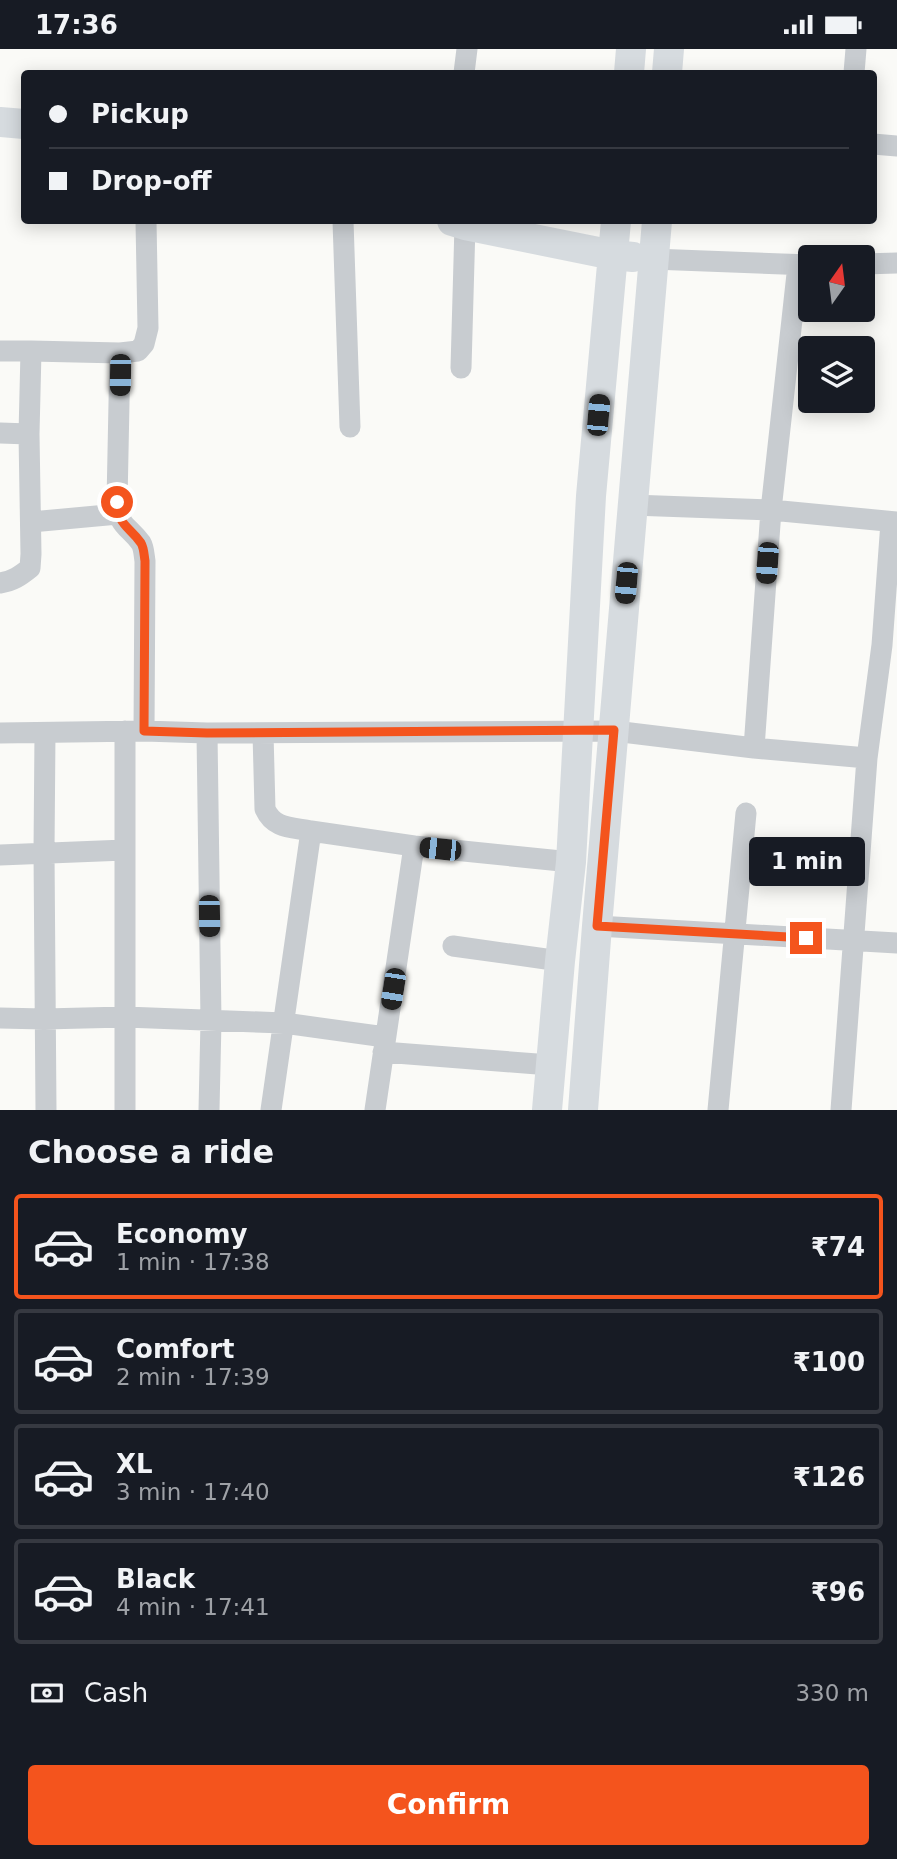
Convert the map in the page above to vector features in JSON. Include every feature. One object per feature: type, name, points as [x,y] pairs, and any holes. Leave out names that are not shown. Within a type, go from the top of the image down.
[{"type":"street","points":[[464,70],[467,49]]},
{"type":"street","points":[[629,70],[631,49]]},
{"type":"street","points":[[667,70],[669,49]]},
{"type":"street","points":[[854,70],[856,49]]},
{"type":"street","points":[[0,122],[21,124]]},
{"type":"street","points":[[877,144],[897,146]]},
{"type":"street","points":[[0,351],[138,351],[144,344],[148,328],[146,224]]},
{"type":"street","points":[[343,224],[350,427]]},
{"type":"street","points":[[458,224],[461,368]]},
{"type":"street","points":[[463,224],[613,255],[798,265]]},
{"type":"street","points":[[547,1110],[572,862],[591,496],[616,224]]},
{"type":"street","points":[[583,1110],[657,224]]},
{"type":"street","points":[[875,264],[897,263]]},
{"type":"street","points":[[754,748],[771,510],[798,310]]},
{"type":"street","points":[[0,583],[9,582],[30,568],[31,351]]},
{"type":"street","points":[[120,353],[118,514],[123,524],[143,545],[145,561],[125,850],[125,1110]]},
{"type":"street","points":[[0,433],[30,433]]},
{"type":"street","points":[[632,505],[771,510],[894,522],[889,646],[867,758],[841,1110]]},
{"type":"street","points":[[31,522],[118,514]]},
{"type":"street","points":[[0,733],[614,730],[754,748],[867,758]]},
{"type":"street","points":[[45,733],[46,1110]]},
{"type":"street","points":[[207,733],[211,1021],[209,1110]]},
{"type":"street","points":[[263,733],[265,809],[270,819],[281,825],[414,846],[572,862]]},
{"type":"street","points":[[718,1110],[746,813]]},
{"type":"street","points":[[271,1110],[311,831]]},
{"type":"street","points":[[375,1110],[414,846]]},
{"type":"street","points":[[0,855],[125,850]]},
{"type":"street","points":[[597,926],[897,943]]},
{"type":"street","points":[[453,946],[560,961]]},
{"type":"street","points":[[0,1018],[125,1017],[285,1023],[384,1044],[550,1065]]},
{"type":"route","points":[[117,502],[118,514],[123,524],[143,545],[145,561],[144,731],[207,733],[614,730],[597,926],[806,938]]}]
